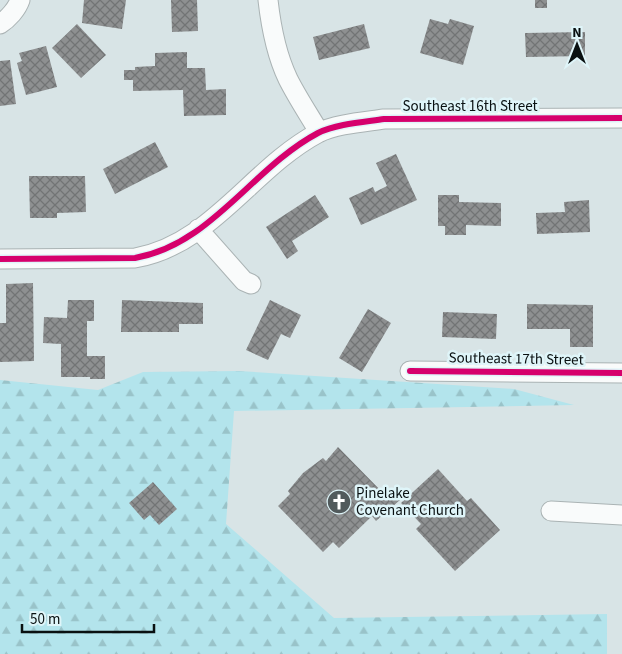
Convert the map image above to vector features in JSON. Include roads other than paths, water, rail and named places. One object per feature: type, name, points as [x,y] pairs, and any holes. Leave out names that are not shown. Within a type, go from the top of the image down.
[{"type":"street","points":[[0,24],[4,22],[20,0]]},
{"type":"street","points":[[268,0],[270,18],[278,51],[288,78],[319,132]]},
{"type":"street","name":"Southeast 16th Street","points":[[0,259],[135,258],[152,255],[198,230],[241,194],[263,172],[319,132],[354,123],[384,119],[622,118]]},
{"type":"street","points":[[198,230],[244,281],[251,284]]},
{"type":"street","name":"Southeast 17th Street","points":[[410,371],[622,373]]},
{"type":"street","points":[[551,511],[622,515]]},
{"type":"place","name":"Pinelake Covenant Church","points":[[339,502]]}]
